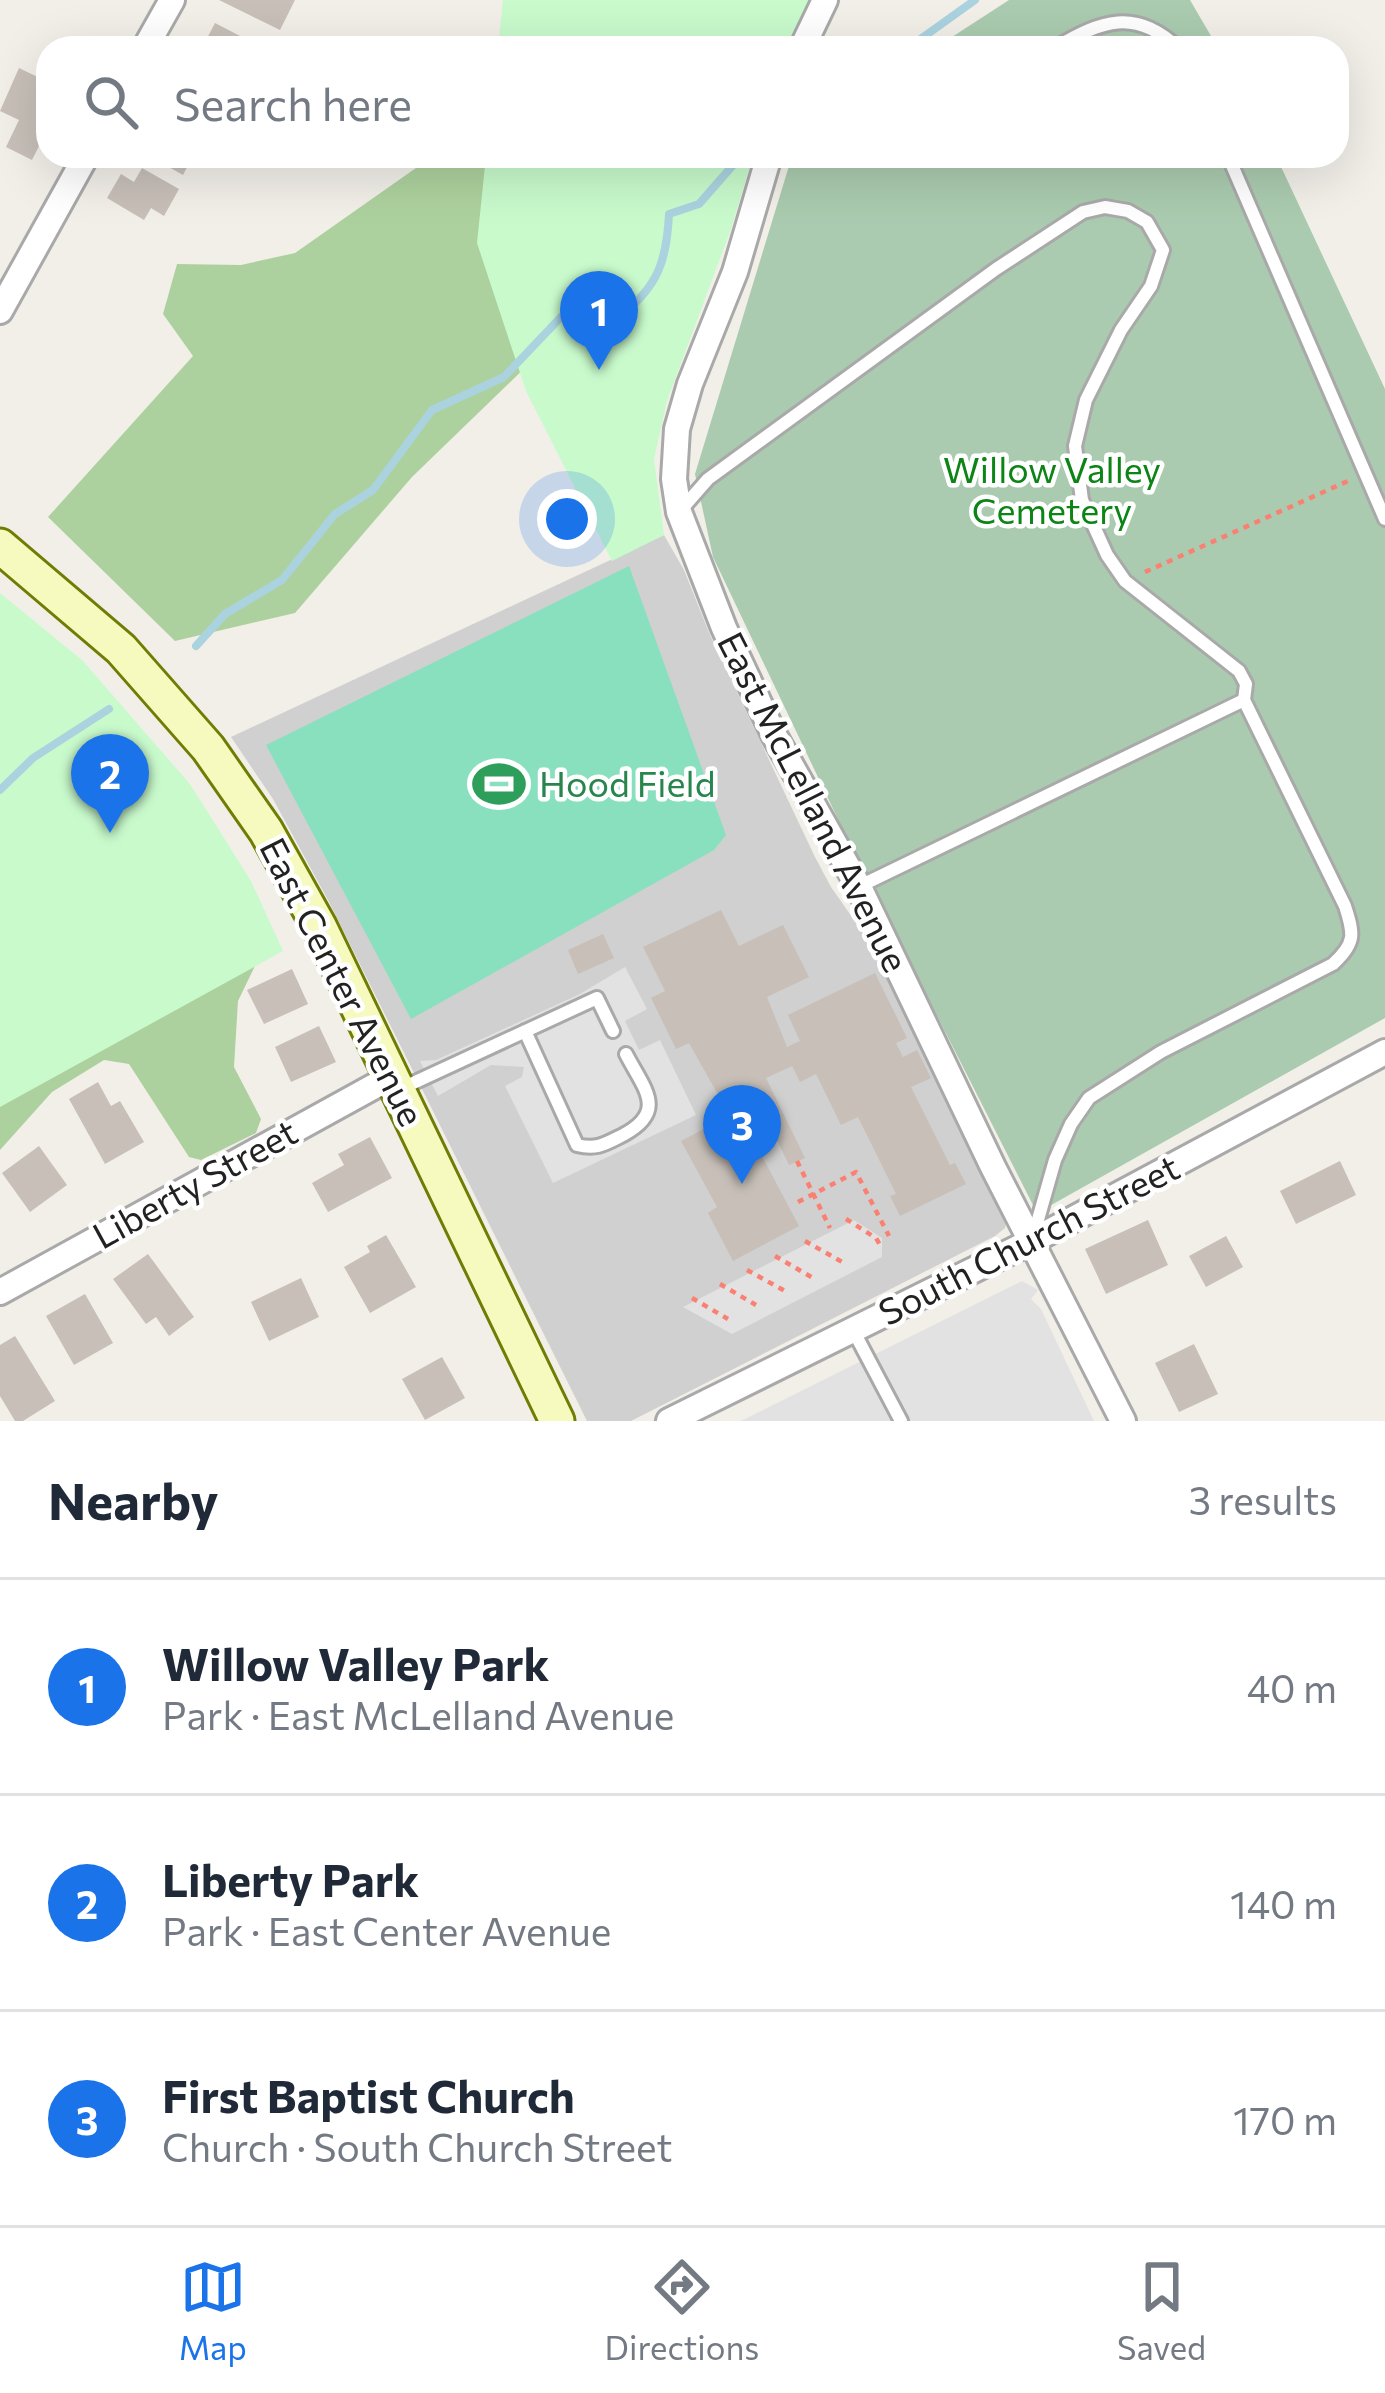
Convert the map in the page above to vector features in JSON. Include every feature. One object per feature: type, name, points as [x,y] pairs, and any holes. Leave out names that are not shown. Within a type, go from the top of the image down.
[{"type":"street","points":[[152,36],[172,0]]},
{"type":"street","points":[[808,36],[825,0]]},
{"type":"street","points":[[0,310],[79,168]]},
{"type":"street","name":"East McLelland Avenue","points":[[765,168],[735,272],[676,429],[674,479],[679,512],[724,628],[774,735],[859,887],[992,1167],[1123,1421]]},
{"type":"street","name":"East Center Avenue","points":[[0,546],[122,649],[208,748],[266,831],[320,926],[556,1421]]},
{"type":"street","name":"South Church Street","points":[[669,1421],[1032,1240],[1385,1052]]},
{"type":"street","name":"Liberty Street","points":[[0,1292],[394,1084]]},
{"type":"lane","points":[[1075,36],[1130,20],[1165,36]]},
{"type":"lane","points":[[1233,168],[1385,519]]},
{"type":"lane","points":[[679,512],[708,479],[1083,212],[1105,207],[1128,211],[1147,222],[1162,250],[1151,286],[1121,330],[1086,400],[1075,446],[1082,500],[1107,555],[1125,581],[1239,671],[1246,684],[1244,700],[1345,906],[1354,935],[1349,950],[1333,964],[1161,1052],[1089,1098],[1055,1160],[1032,1240]]},
{"type":"lane","points":[[859,887],[1244,700]]},
{"type":"lane","points":[[394,1084],[596,998],[613,1031]]},
{"type":"lane","points":[[525,1030],[577,1145],[595,1149],[642,1125],[649,1115],[650,1101],[626,1054]]},
{"type":"lane","points":[[853,1330],[901,1421]]},
{"type":"path","points":[[1125,581],[1364,474]]},
{"type":"path","points":[[797,1161],[830,1228]]},
{"type":"path","points":[[798,1202],[856,1172],[889,1236]]},
{"type":"path","points":[[846,1220],[880,1245]]},
{"type":"path","points":[[805,1240],[844,1263]]},
{"type":"path","points":[[775,1256],[813,1278]]},
{"type":"path","points":[[747,1270],[785,1292]]},
{"type":"path","points":[[720,1284],[756,1305]]},
{"type":"path","points":[[692,1298],[728,1318]]},
{"type":"shaded area","points":[[664,535],[815,857],[882,960],[1007,1219],[995,1236],[631,1421],[587,1421],[329,902],[273,799],[231,737]]},
{"type":"shaded area","points":[[625,967],[647,1009],[625,1021],[639,1050],[660,1040],[696,1115],[553,1183],[505,1086],[522,1077],[524,1067],[491,1065],[438,1096],[420,1061],[436,1060],[580,994]]},
{"type":"shaded area","points":[[854,1220],[882,1238],[882,1257],[732,1334],[683,1307]]},
{"type":"shaded area","points":[[1022,1281],[1038,1290],[1031,1299],[1041,1309],[1094,1421],[741,1421]]},
{"type":"green space","points":[[503,0],[809,0],[791,36],[499,36]]},
{"type":"green space","points":[[1009,0],[1190,0],[1211,36],[954,36]]},
{"type":"green space","points":[[416,168],[645,168],[625,271],[412,477],[295,613],[175,641],[48,517],[193,356],[163,314],[177,264],[241,265],[295,253]]},
{"type":"green space","points":[[485,168],[749,168],[667,401],[654,459],[664,535],[612,561],[526,391],[477,243]]},
{"type":"green space","name":"Willow Valley Cemetery","points":[[788,168],[1282,168],[1385,389],[1385,1018],[1037,1213],[847,838],[713,557],[695,474]]},
{"type":"green space","name":"Hood Field","points":[[629,566],[726,835],[714,850],[411,1019],[266,745]]},
{"type":"green space","points":[[0,593],[82,660],[190,784],[251,881],[283,951],[0,1107]]},
{"type":"green space","points":[[0,902],[265,945],[238,1001],[234,1067],[261,1119],[256,1133],[201,1160],[189,1157],[129,1064],[104,1060],[52,1092],[0,1150]]},
{"type":"building","points":[[219,0],[295,0],[280,30]]},
{"type":"building","points":[[215,23],[240,36],[208,36]]},
{"type":"building","points":[[19,68],[36,76],[36,152],[32,160],[6,147],[19,120],[0,111]]},
{"type":"building","points":[[142,168],[179,189],[164,216],[151,208],[144,220],[107,198],[121,174],[134,182]]},
{"type":"building","points":[[721,910],[739,946],[783,925],[809,977],[767,997],[787,1047],[800,1041],[788,1015],[875,973],[907,1038],[896,1043],[903,1057],[917,1050],[931,1078],[911,1087],[950,1165],[955,1163],[966,1184],[900,1216],[890,1196],[896,1194],[858,1117],[841,1125],[816,1074],[800,1082],[792,1066],[766,1078],[805,1158],[789,1165],[750,1085],[721,1100],[689,1043],[676,1049],[651,998],[665,991],[643,947]]},
{"type":"building","points":[[603,934],[614,958],[578,974],[568,950]]},
{"type":"building","points":[[292,969],[308,1004],[264,1024],[247,990]]},
{"type":"building","points":[[319,1026],[336,1062],[291,1082],[275,1047]]},
{"type":"building","points":[[98,1082],[111,1106],[120,1101],[144,1142],[105,1164],[69,1099]]},
{"type":"building","points":[[738,1111],[799,1226],[733,1261],[708,1213],[717,1207],[681,1141]]},
{"type":"building","points":[[370,1137],[392,1178],[328,1212],[312,1183],[344,1165],[338,1154]]},
{"type":"building","points":[[39,1146],[67,1185],[30,1212],[2,1173]]},
{"type":"building","points":[[1340,1161],[1356,1195],[1296,1224],[1280,1191]]},
{"type":"building","points":[[1148,1220],[1168,1265],[1106,1294],[1085,1249]]},
{"type":"building","points":[[386,1235],[416,1287],[370,1313],[344,1267],[370,1252],[367,1246]]},
{"type":"building","points":[[1226,1236],[1243,1267],[1206,1287],[1189,1256]]},
{"type":"building","points":[[148,1254],[194,1317],[169,1336],[156,1317],[146,1324],[113,1279]]},
{"type":"building","points":[[301,1278],[319,1317],[269,1341],[251,1302]]},
{"type":"building","points":[[85,1294],[113,1343],[74,1365],[46,1316]]},
{"type":"building","points":[[15,1336],[55,1401],[23,1421],[15,1421],[0,1396],[0,1345]]},
{"type":"building","points":[[1194,1344],[1218,1394],[1179,1412],[1155,1363]]},
{"type":"building","points":[[442,1357],[465,1398],[425,1420],[402,1379]]},
{"type":"waterway","points":[[925,36],[975,0]]},
{"type":"waterway","points":[[196,646],[225,614],[282,580],[335,514],[373,490],[432,410],[504,377],[562,316],[584,311],[612,324],[627,311],[656,276],[669,214],[699,204],[730,168]]},
{"type":"waterway","points":[[0,790],[33,758],[109,709]]},
{"type":"place","name":"Willow Valley Park","points":[[599,370]]},
{"type":"place","name":"Hood Field","points":[[499,784]]},
{"type":"place","name":"Liberty Park","points":[[110,833]]},
{"type":"place","name":"First Baptist Church","points":[[742,1184]]}]
